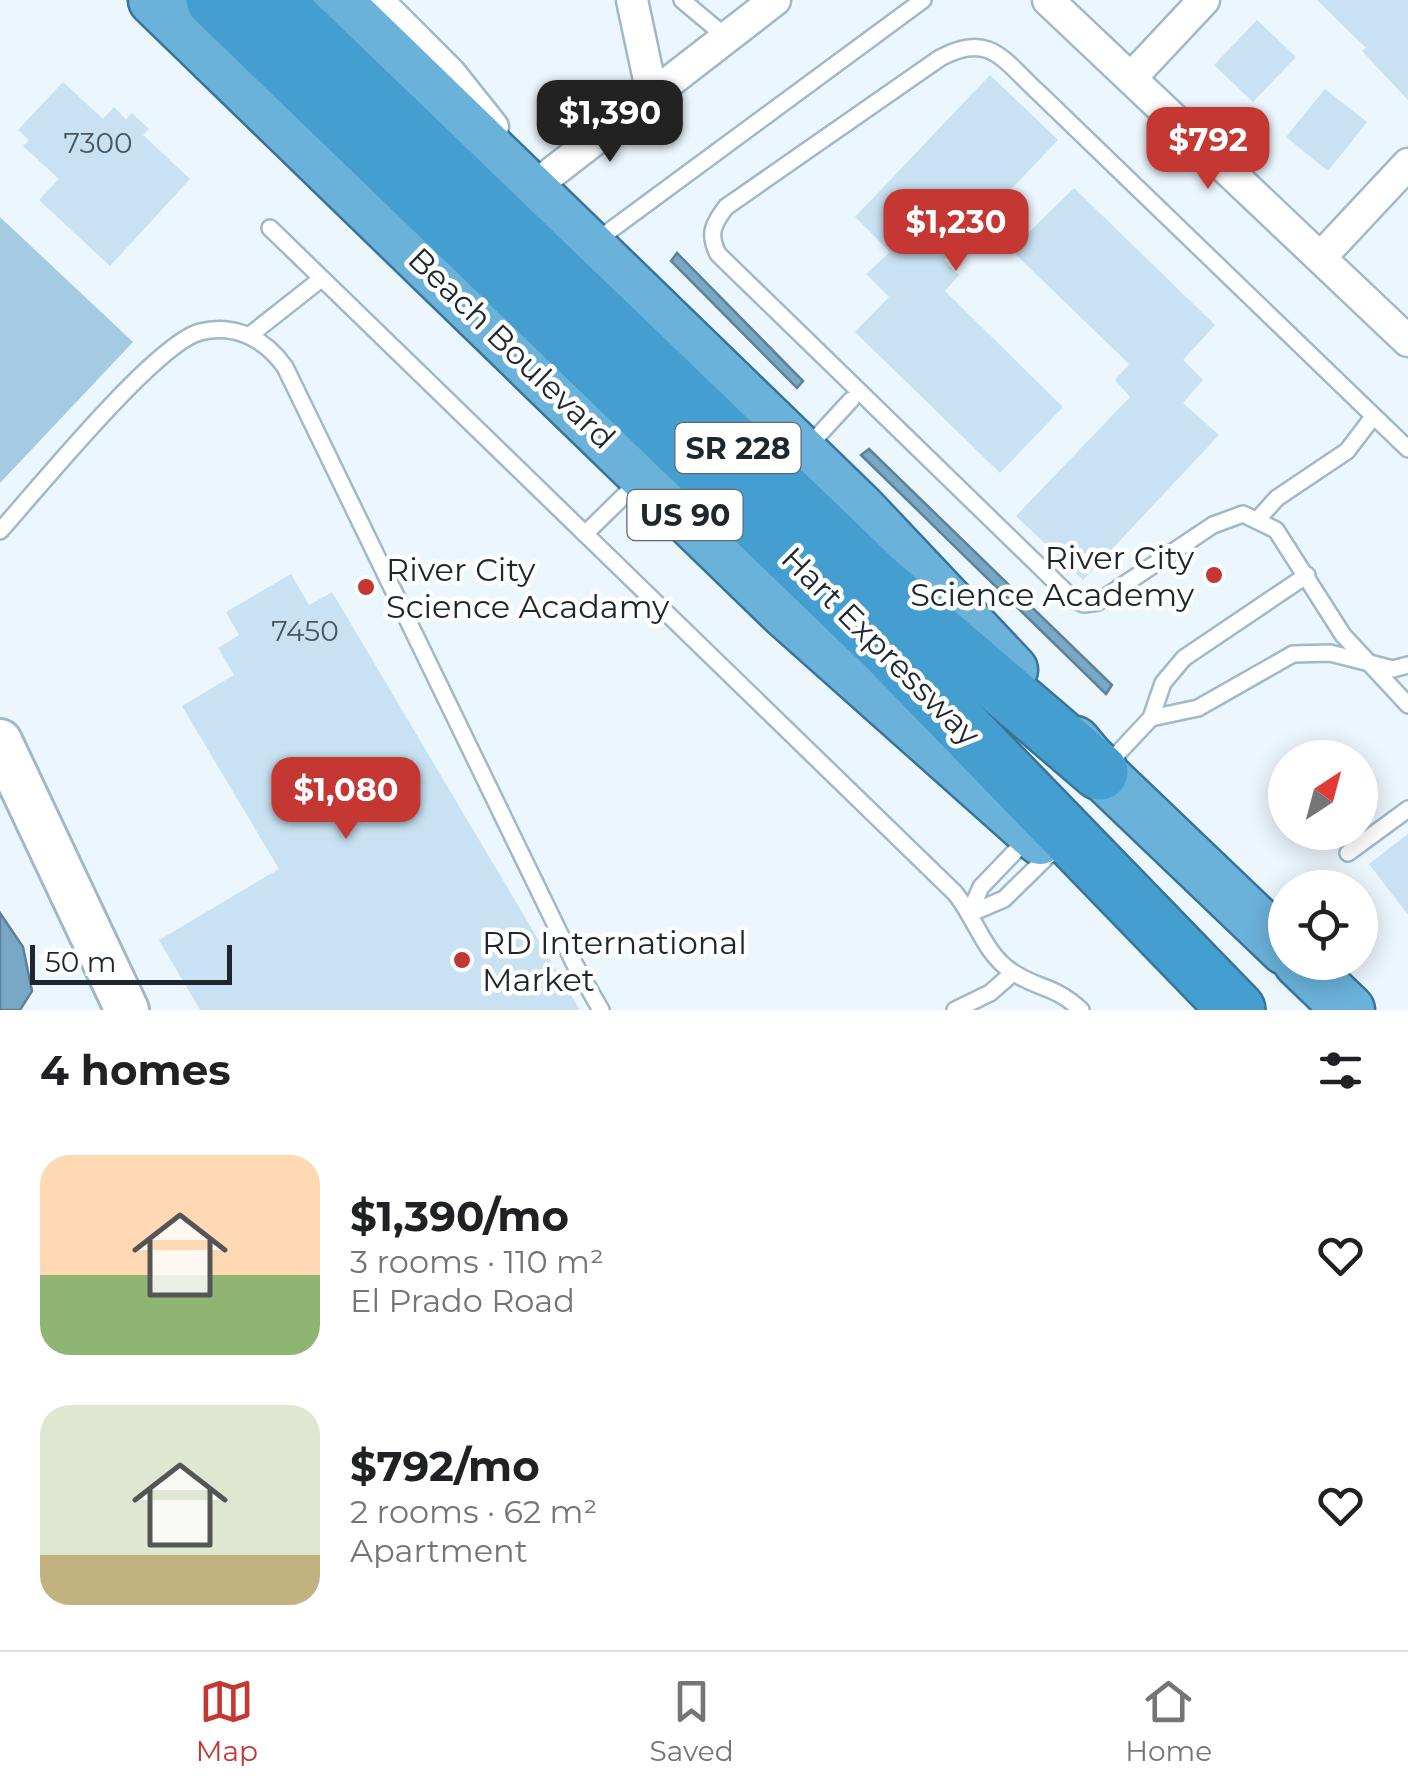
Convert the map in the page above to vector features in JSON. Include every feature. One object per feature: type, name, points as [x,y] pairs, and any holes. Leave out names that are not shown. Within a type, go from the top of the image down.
[{"type":"highway","name":"Beach Boulevard","points":[[154,0],[821,646],[1236,1010]]},
{"type":"highway","name":"Hart Expressway","points":[[214,0],[374,126],[876,580],[1100,772]]},
{"type":"highway","name":"Hart Expressway","points":[[273,0],[374,126],[914,675],[1236,1010]]},
{"type":"highway","points":[[335,0],[802,452],[933,585],[1100,772],[1268,933]]},
{"type":"highway","points":[[1318,980],[1349,1010]]},
{"type":"main road","points":[[0,740],[127,1010]]},
{"type":"street","points":[[377,0],[437,58],[478,106],[531,189],[775,0]]},
{"type":"street","points":[[632,0],[652,94]]},
{"type":"street","points":[[1048,0],[1408,340]]},
{"type":"street","points":[[1131,78],[1204,0]]},
{"type":"street","points":[[1321,257],[1408,164]]},
{"type":"lane","points":[[682,0],[726,38]]},
{"type":"lane","points":[[590,246],[923,0]]},
{"type":"lane","points":[[1408,449],[1004,60],[978,45],[963,46],[940,58],[726,207],[714,224],[711,240],[718,254],[855,396],[1060,590],[1084,604],[1117,593],[1229,516],[1258,518],[1276,530],[1343,635],[1408,704]]},
{"type":"lane","points":[[270,228],[954,893],[990,949],[1012,972],[1056,989],[1080,1010]]},
{"type":"lane","points":[[250,335],[322,278]]},
{"type":"lane","points":[[0,531],[164,354],[196,333],[224,328],[250,335],[273,350],[285,367],[568,951],[602,1010]]},
{"type":"lane","points":[[802,452],[855,396]]},
{"type":"lane","points":[[1258,518],[1276,498],[1346,451],[1372,417]]},
{"type":"lane","points":[[585,534],[644,476]]},
{"type":"lane","points":[[1100,772],[1151,718],[1163,684],[1184,658],[1306,575]]},
{"type":"lane","points":[[1151,718],[1198,708],[1293,654],[1330,653],[1393,670],[1408,665]]},
{"type":"lane","points":[[1348,853],[1408,810]]},
{"type":"lane","points":[[969,914],[987,879],[1043,842]]},
{"type":"lane","points":[[969,914],[1004,899],[1043,842]]},
{"type":"lane","points":[[955,1010],[990,993],[1012,972]]},
{"type":"shaded area","points":[[0,217],[133,342],[0,483]]},
{"type":"shaded area","points":[[677,253],[803,381],[797,388],[671,261]]},
{"type":"shaded area","points":[[869,449],[1112,685],[1106,694],[861,455]]},
{"type":"shaded area","points":[[0,913],[23,947],[32,991],[20,1010],[0,1010]]},
{"type":"building","points":[[1317,0],[1408,0],[1408,100],[1362,51],[1366,48]]},
{"type":"building","points":[[1257,20],[1296,57],[1253,102],[1214,65]]},
{"type":"building","points":[[990,75],[1058,140],[944,260],[959,275],[945,291],[1063,407],[1000,473],[855,332],[889,297],[866,274],[890,252],[855,217]]},
{"type":"building","points":[[63,82],[103,119],[114,107],[126,119],[132,113],[149,129],[143,135],[190,179],[110,266],[39,200],[59,179],[23,146],[29,140],[18,130]]},
{"type":"building","points":[[1325,89],[1367,122],[1328,171],[1286,137]]},
{"type":"building","points":[[1074,188],[1215,325],[1183,360],[1203,380],[1183,403],[1219,435],[1083,580],[1016,516],[1130,397],[1115,380],[1129,364],[1011,250]]},
{"type":"building","points":[[291,574],[309,605],[332,592],[580,1010],[200,1010],[159,940],[279,869],[182,706],[234,675],[218,648],[239,635],[226,612]]},
{"type":"building","points":[[1408,834],[1408,915],[1378,876],[1378,870],[1369,864]]},
{"type":"place","name":"River City Science Academy","points":[[1214,575]]},
{"type":"place","name":"River City Science Acadamy","points":[[366,587]]},
{"type":"place","name":"RD International Market","points":[[462,960]]}]
